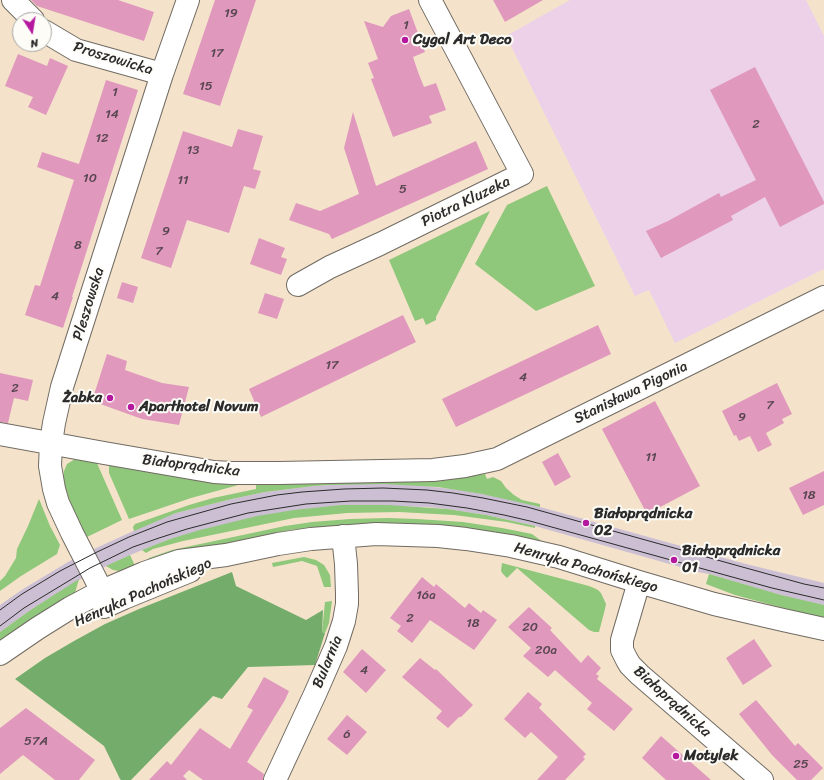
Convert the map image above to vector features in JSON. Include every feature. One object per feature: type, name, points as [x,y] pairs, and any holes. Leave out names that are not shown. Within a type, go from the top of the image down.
[{"type":"street","points":[[13,0],[25,12]]},
{"type":"street","name":"Pleszowska","points":[[105,598],[69,528],[58,503],[50,466],[51,443],[62,388],[162,74],[188,0]]},
{"type":"street","name":"Piotra Kluzeka","points":[[298,285],[330,267],[522,174],[430,0]]},
{"type":"street","name":"Proszowicka","points":[[52,36],[76,50],[162,74]]},
{"type":"street","name":"Stanisława Pigonia","points":[[433,470],[465,466],[497,459],[824,297]]},
{"type":"street","name":"Białoprądnicka","points":[[0,434],[214,472],[279,473],[433,470]]},
{"type":"street","name":"Henryka Pachońskiego","points":[[0,671],[27,651],[75,622],[105,598],[144,573],[179,561],[226,555],[278,544],[311,539],[376,534],[438,536],[511,546],[559,557],[714,604],[824,629]]},
{"type":"street","name":"Bularnia","points":[[275,780],[315,694],[341,631],[347,604],[343,536]]},
{"type":"street","name":"Białoprądnicka","points":[[639,582],[622,640],[622,650],[630,665],[762,780]]},
{"type":"street","name":"Henryka Pachońskiego","points":[[0,654],[57,616],[105,598]]},
{"type":"shaded area","points":[[570,0],[806,0],[824,36],[824,269],[675,343],[649,290],[635,296],[506,36]]},
{"type":"shaded area","points":[[365,483],[416,485],[460,490],[505,498],[540,507],[746,564],[824,583],[824,605],[799,600],[535,526],[486,515],[428,507],[341,505],[170,539],[130,555],[86,576],[29,611],[0,632],[0,605],[23,589],[68,562],[153,522],[176,513],[265,492],[314,486]]},
{"type":"green space","points":[[547,186],[595,286],[536,311],[475,264],[507,205]]},
{"type":"green space","points":[[490,211],[436,317],[436,320],[426,325],[423,318],[415,321],[389,260]]},
{"type":"green space","points":[[75,459],[96,461],[122,520],[87,537],[72,508],[63,479],[67,464]]},
{"type":"green space","points":[[109,463],[180,477],[242,484],[191,498],[129,519],[109,473]]},
{"type":"green space","points":[[485,474],[487,479],[493,477],[501,481],[506,488],[522,500],[540,504],[540,507],[482,494],[438,487],[384,484],[330,485],[265,492],[232,499],[176,513],[134,531],[133,527],[135,524],[189,505],[213,498],[256,489],[256,484],[463,477]]},
{"type":"green space","points":[[39,499],[50,526],[60,545],[57,554],[0,591],[0,581],[5,576],[16,558],[17,549]]},
{"type":"green space","points":[[341,505],[388,505],[447,509],[486,515],[535,526],[535,528],[507,522],[454,515],[399,512],[347,513],[294,518],[183,541],[153,549],[146,553],[142,550],[170,539],[200,530],[257,516]]},
{"type":"green space","points":[[388,518],[463,522],[502,528],[532,534],[543,542],[424,525],[398,523],[346,525],[290,530],[147,561],[149,558],[172,550],[285,526],[350,519]]},
{"type":"green space","points":[[130,555],[137,570],[125,572],[113,570],[106,566]]},
{"type":"green space","points":[[304,557],[316,560],[324,565],[330,575],[331,587],[324,587],[317,566],[302,561],[273,567],[272,563]]},
{"type":"green space","points":[[502,563],[589,586],[598,590],[606,604],[599,632],[589,630],[517,568],[507,578],[501,571]]},
{"type":"green space","points":[[232,572],[236,586],[306,620],[323,610],[322,632],[325,633],[315,665],[248,667],[222,699],[213,696],[131,780],[120,779],[104,746],[15,679],[45,658],[105,624]]},
{"type":"green space","points":[[709,574],[781,595],[824,605],[824,619],[735,595],[706,584]]},
{"type":"green space","points":[[79,579],[75,593],[69,601],[0,646],[0,632],[29,611]]},
{"type":"green space","points":[[332,601],[329,623],[325,633],[322,632],[325,602]]},
{"type":"building","points":[[31,0],[118,0],[154,12],[144,41],[37,6]]},
{"type":"building","points":[[215,0],[256,0],[220,106],[183,94]]},
{"type":"building","points":[[493,0],[543,0],[505,22]]},
{"type":"building","points":[[409,9],[425,52],[413,57],[418,72],[424,87],[436,83],[446,110],[429,116],[432,123],[393,137],[371,79],[374,78],[368,63],[378,59],[364,21],[383,27],[391,16]]},
{"type":"building","points":[[18,54],[47,66],[50,58],[68,66],[46,115],[28,107],[33,97],[5,86]]},
{"type":"building","points":[[755,67],[824,204],[780,227],[765,197],[731,216],[733,220],[661,258],[646,231],[668,221],[719,193],[721,197],[756,180],[710,90]]},
{"type":"building","points":[[106,80],[138,90],[63,328],[25,315],[35,285],[40,286],[74,180],[37,167],[42,152],[79,164]]},
{"type":"building","points":[[353,112],[376,186],[476,141],[488,169],[332,239],[329,234],[289,220],[296,203],[320,211],[359,194],[344,148]]},
{"type":"building","points":[[238,129],[263,136],[253,169],[261,171],[255,189],[244,186],[229,233],[187,220],[171,268],[141,258],[183,131],[232,147]]},
{"type":"building","points":[[259,238],[285,248],[281,257],[287,259],[281,275],[250,264]]},
{"type":"building","points":[[122,282],[138,287],[133,303],[117,298]]},
{"type":"building","points":[[265,293],[284,299],[277,319],[258,313]]},
{"type":"building","points":[[403,315],[416,342],[261,417],[249,389]]},
{"type":"building","points":[[598,325],[611,354],[456,427],[442,399]]},
{"type":"building","points":[[107,354],[127,361],[125,370],[162,383],[189,387],[179,425],[142,419],[92,401]]},
{"type":"building","points":[[0,373],[33,380],[28,401],[14,398],[8,423],[0,422]]},
{"type":"building","points":[[777,383],[792,414],[782,419],[784,423],[766,433],[772,445],[758,452],[750,436],[739,441],[736,435],[734,436],[722,411]]},
{"type":"building","points":[[655,401],[700,486],[647,514],[602,429]]},
{"type":"building","points":[[558,453],[571,477],[555,486],[542,462]]},
{"type":"building","points":[[824,471],[824,505],[803,515],[789,488]]},
{"type":"building","points":[[422,577],[434,587],[436,584],[465,608],[469,603],[481,613],[483,610],[497,620],[474,650],[430,620],[412,643],[397,631],[401,626],[390,618]]},
{"type":"building","points":[[529,607],[552,628],[550,630],[581,663],[588,655],[601,668],[596,674],[599,676],[597,679],[633,709],[614,731],[587,709],[592,703],[555,670],[548,677],[523,656],[531,648],[508,627]]},
{"type":"building","points":[[754,639],[772,666],[743,685],[726,658]]},
{"type":"building","points":[[362,649],[386,670],[366,693],[343,672]]},
{"type":"building","points":[[420,658],[435,670],[436,669],[473,705],[448,728],[436,718],[442,711],[402,677]]},
{"type":"building","points":[[264,677],[289,691],[247,762],[264,774],[263,780],[203,780],[189,770],[183,776],[187,780],[149,780],[167,761],[171,765],[200,728],[230,749],[253,710],[247,707]]},
{"type":"building","points":[[528,692],[542,704],[539,708],[586,754],[583,757],[585,759],[565,780],[537,780],[558,757],[531,732],[525,738],[504,719]]},
{"type":"building","points":[[756,700],[795,746],[798,743],[823,768],[811,780],[797,780],[772,755],[739,714]]},
{"type":"building","points":[[26,708],[95,760],[79,780],[55,780],[23,755],[0,774],[0,728]]},
{"type":"building","points":[[347,715],[367,732],[347,755],[327,739]]},
{"type":"building","points":[[661,736],[711,780],[666,780],[642,758]]},
{"type":"tram line","points":[[0,610],[22,594],[60,571],[129,537],[167,522],[231,504],[277,495],[344,489],[383,488],[427,490],[483,498],[527,507],[804,584],[824,588]]},
{"type":"tram line","points":[[0,626],[24,608],[90,568],[133,547],[187,529],[248,513],[306,504],[351,501],[429,503],[504,515],[772,588],[824,600]]},
{"type":"place","name":"Cygal Art Deco","points":[[405,40]]},
{"type":"place","name":"Żabka","points":[[110,398]]},
{"type":"place","name":"Aparthotel Novum","points":[[131,407]]},
{"type":"place","name":"Białoprądnicka 02","points":[[586,523]]},
{"type":"place","name":"Białoprądnicka 01","points":[[674,560]]},
{"type":"place","name":"Motylek","points":[[676,756]]}]
